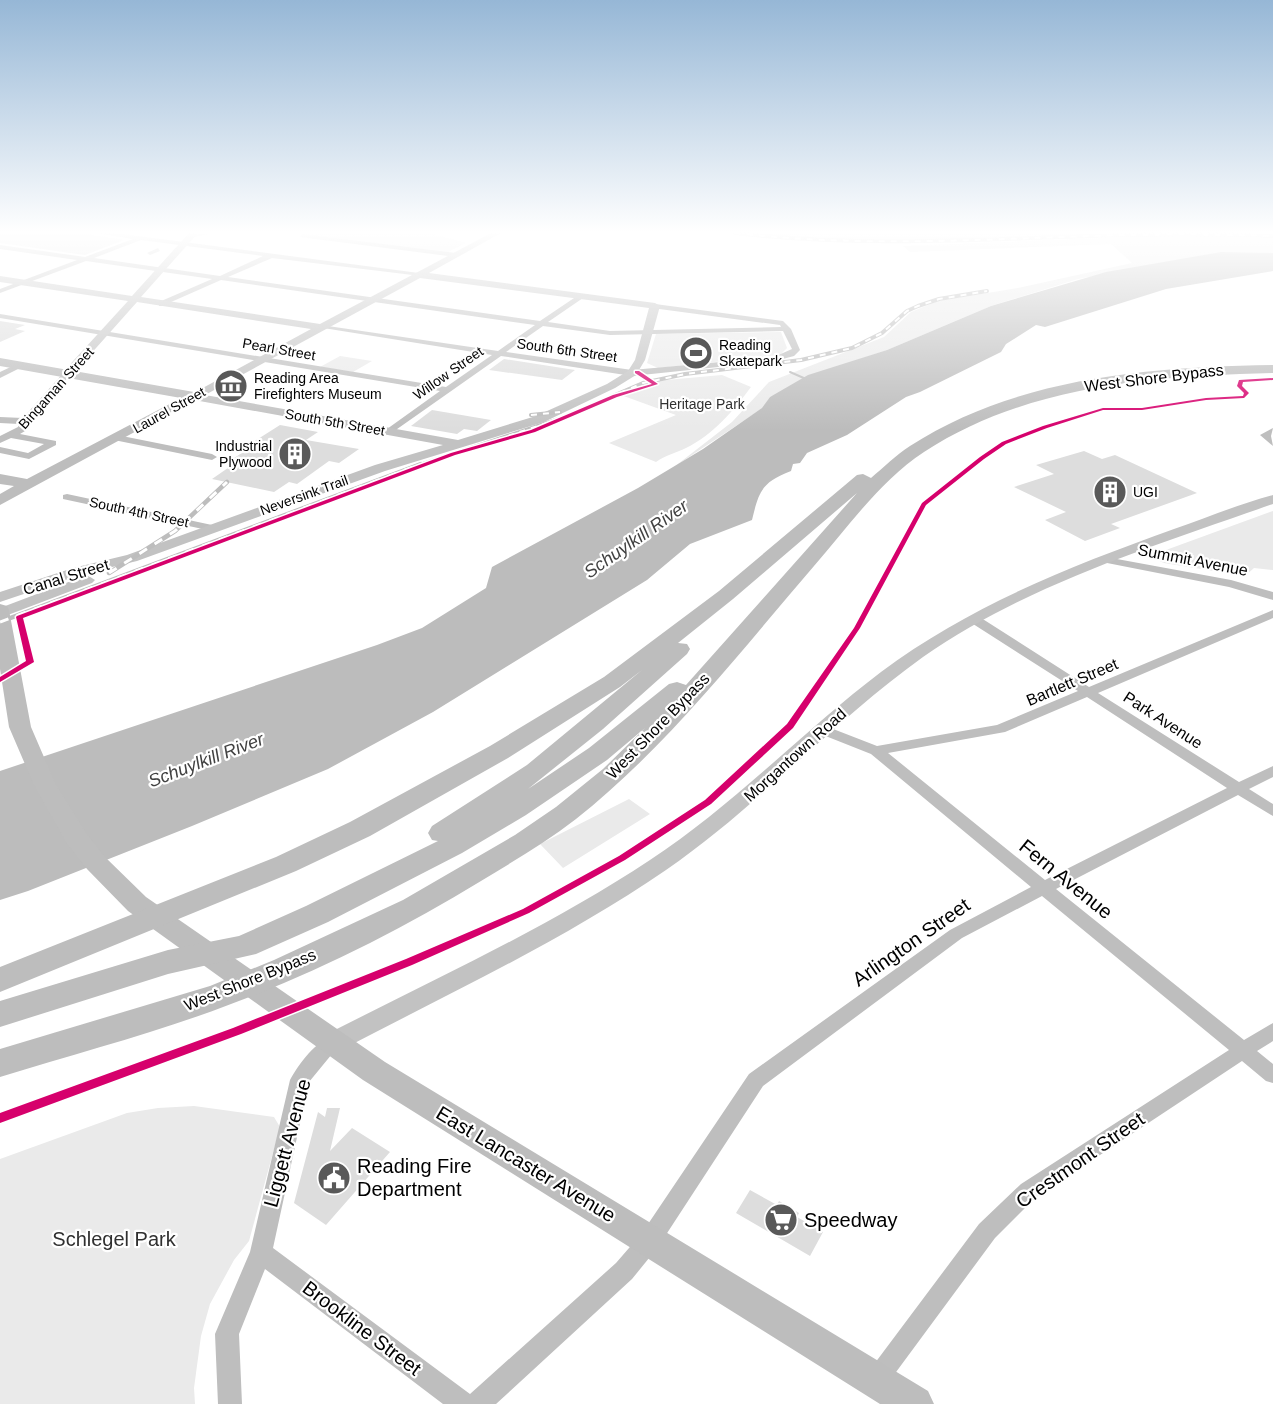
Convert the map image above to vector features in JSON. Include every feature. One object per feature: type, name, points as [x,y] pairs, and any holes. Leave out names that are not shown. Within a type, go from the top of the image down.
[{"type":"highway","name":"West Shore Bypass","points":[[0,980],[212,896],[360,829],[508,746],[612,682],[726,595],[878,466],[914,442],[976,411],[1042,390],[1121,374],[1212,366],[1273,366]]},
{"type":"highway","name":"West Shore Bypass","points":[[0,1063],[218,996],[285,969],[413,908],[525,842],[566,813],[612,774],[676,711],[876,483],[897,462],[933,438],[981,416],[1048,394],[1117,380],[1273,366]]},
{"type":"highway","points":[[0,1028],[181,971],[231,939],[318,900],[462,822],[514,788],[633,692],[781,548]]},
{"type":"highway","points":[[0,1014],[168,962],[245,946],[316,914],[452,846],[545,791],[606,748],[666,699],[807,562]]},
{"type":"main road","name":"South 5th Street","points":[[0,362],[194,396]]},
{"type":"main road","name":"Laurel Street","points":[[0,500],[194,396]]},
{"type":"main road","points":[[0,479],[28,484]]},
{"type":"main road","name":"East Lancaster Avenue","points":[[0,611],[20,727],[45,785],[83,847],[112,880],[146,912],[332,1043],[915,1404]]},
{"type":"street","name":"South 6th Street","points":[[127,299],[632,373]]},
{"type":"street","points":[[162,303],[172,299]]},
{"type":"street","points":[[363,299],[610,333],[785,326]]},
{"type":"street","name":"Laurel Street","points":[[194,396],[376,299]]},
{"type":"street","name":"Willow Street","points":[[390,431],[576,299]]},
{"type":"street","points":[[599,299],[785,326]]},
{"type":"street","name":"Bingaman Street","points":[[11,435],[22,429],[25,421],[136,300]]},
{"type":"street","points":[[632,373],[640,360],[655,306]]},
{"type":"street","name":"Pearl Street","points":[[0,316],[447,390]]},
{"type":"street","name":"Canal Street","points":[[0,611],[54,594],[132,558],[380,468],[555,414],[632,373],[781,358],[796,350],[785,326]]},
{"type":"street","points":[[0,375],[22,366]]},
{"type":"street","name":"South 5th Street","points":[[194,396],[458,443]]},
{"type":"street","points":[[0,420],[25,421]]},
{"type":"street","points":[[380,468],[401,450],[402,439],[390,431]]},
{"type":"street","points":[[1269,433],[1273,443]]},
{"type":"street","points":[[0,440],[11,435]]},
{"type":"street","name":"Bingaman Street","points":[[0,450],[29,456],[53,443],[11,435]]},
{"type":"street","points":[[117,438],[212,457]]},
{"type":"street","name":"South 4th Street","points":[[67,497],[212,528]]},
{"type":"street","name":"Morgantown Road","points":[[332,1043],[557,927],[638,878],[726,816],[886,675],[974,619],[1036,588],[1273,499]]},
{"type":"street","name":"Canal Street","points":[[0,597],[78,571],[132,558]]},
{"type":"street","name":"Summit Avenue","points":[[1106,560],[1231,584],[1273,596]]},
{"type":"street","name":"Bartlett Street","points":[[876,752],[1000,729],[1273,615]]},
{"type":"street","name":"Park Avenue","points":[[974,619],[1273,811]]},
{"type":"street","name":"Fern Avenue","points":[[823,730],[876,752],[1273,1075]]},
{"type":"street","name":"Arlington Street","points":[[478,1404],[624,1271],[650,1240],[756,1080],[956,934],[1273,771]]},
{"type":"street","name":"Crestmont Street","points":[[876,1380],[987,1230],[1028,1191],[1273,1031]]},
{"type":"street","name":"Liggett Avenue","points":[[230,1404],[227,1334],[261,1252],[300,1080],[310,1065],[332,1043]]},
{"type":"street","name":"Brookline Street","points":[[261,1252],[463,1404]]},
{"type":"green space","points":[[953,299],[1015,299],[851,362],[770,397],[763,408],[674,467],[732,422],[769,382],[884,337],[911,312],[938,301]]},
{"type":"green space","points":[[781,332],[787,348],[780,355],[658,368],[647,363],[656,334]]},
{"type":"green space","points":[[340,356],[372,361],[353,372],[320,367]]},
{"type":"green space","name":"Heritage Park","points":[[722,375],[751,387],[722,421],[696,443],[656,462],[609,443],[676,415],[621,395],[622,392],[655,381]]},
{"type":"green space","points":[[1273,511],[1273,570],[1254,568],[1245,576],[1164,563],[1153,558],[1155,554]]},
{"type":"green space","points":[[629,799],[650,814],[563,868],[540,844]]},
{"type":"green space","name":"Schlegel Park","points":[[194,1106],[274,1117],[280,1127],[249,1241],[234,1260],[210,1304],[201,1336],[194,1388],[195,1404],[0,1404],[0,1159],[127,1113]]},
{"type":"water","name":"Schuylkill River","points":[[1016,299],[1136,299],[1045,327],[1036,325],[1006,344],[1001,352],[906,397],[847,435],[807,453],[800,463],[793,464],[791,471],[774,479],[763,489],[752,520],[690,544],[647,580],[433,712],[328,769],[192,826],[0,900],[0,771],[422,628],[486,588],[492,567],[638,488],[703,449],[762,408],[770,397],[808,375],[887,350],[991,306]]},
{"type":"building","points":[[0,321],[25,325],[15,329],[25,331],[0,342]]},
{"type":"building","points":[[504,359],[575,370],[562,380],[489,370]]},
{"type":"building","points":[[432,410],[491,420],[477,431],[464,429],[457,434],[411,426]]},
{"type":"building","name":"Industrial Plywood","points":[[280,425],[318,432],[306,440],[359,449],[339,463],[329,461],[297,484],[289,482],[274,492],[212,479],[238,461],[231,460],[251,447],[247,446]]},
{"type":"building","name":"UGI","points":[[1084,451],[1102,459],[1115,455],[1197,493],[1111,524],[1120,528],[1085,541],[1045,520],[1066,512],[1014,487],[1054,474],[1036,465]]},
{"type":"building","name":"Reading Fire Department","points":[[327,1108],[340,1108],[330,1151],[352,1128],[390,1152],[326,1225],[294,1203],[318,1112],[325,1117]]},
{"type":"building","name":"Speedway","points":[[750,1190],[777,1205],[779,1201],[799,1213],[797,1217],[823,1232],[810,1256],[736,1213]]},
{"type":"waterway","points":[[790,372],[806,379]]},
{"type":"railway","points":[[417,466],[559,419],[643,383],[685,374],[801,360],[852,348],[882,333],[907,311],[942,299]]},
{"type":"railway","points":[[531,415],[560,412]]},
{"type":"railway","points":[[0,622],[421,464]]},
{"type":"railway","points":[[109,573],[175,531],[227,482]]},
{"type":"cycle path","name":"Neversink Trail","points":[[0,680],[30,662],[19,617],[453,454],[533,431],[615,396],[656,384],[637,372]]},
{"type":"cycle path","points":[[0,1118],[237,1031],[409,962],[526,911],[622,858],[708,802],[790,726],[857,628],[924,504],[982,458],[1004,443],[1045,427],[1103,409],[1142,409],[1206,399],[1244,397],[1247,393],[1239,386],[1241,381],[1273,379]]},
{"type":"place","name":"Reading Skatepark","points":[[696,353]]},
{"type":"place","name":"Reading Area Firefighters Museum","points":[[231,386]]},
{"type":"place","name":"Industrial Plywood","points":[[295,454]]},
{"type":"place","name":"UGI","points":[[1110,492]]},
{"type":"place","name":"Reading Fire Department","points":[[334,1178]]},
{"type":"place","name":"Speedway","points":[[781,1220]]}]
